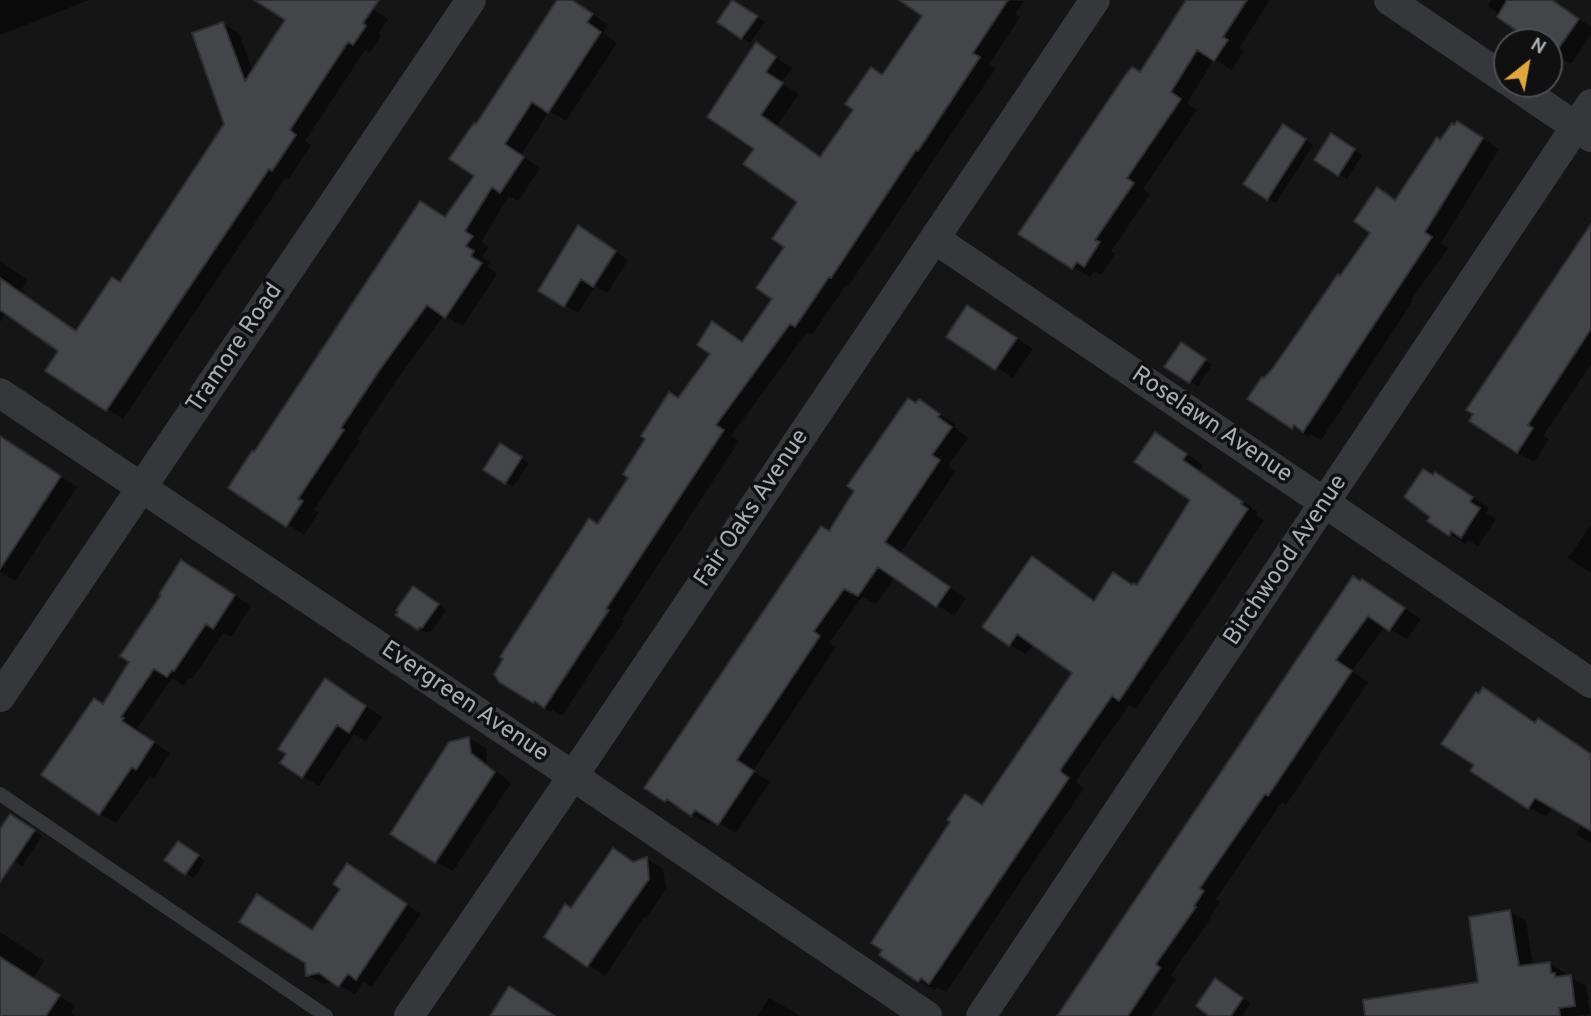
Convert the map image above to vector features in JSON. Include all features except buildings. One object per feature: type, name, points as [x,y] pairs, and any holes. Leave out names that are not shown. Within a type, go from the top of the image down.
[{"type":"street","name":"Tramore Road","points":[[0,697],[471,0]]},
{"type":"street","name":"Fair Oaks Avenue","points":[[409,1016],[1096,0]]},
{"type":"street","points":[[1389,0],[1493,71]]},
{"type":"street","points":[[1539,98],[1586,123]]},
{"type":"street","name":"Birchwood Avenue","points":[[981,1016],[1325,504],[1586,123]]},
{"type":"street","name":"Roselawn Avenue","points":[[935,239],[1591,683]]},
{"type":"street","name":"Evergreen Avenue","points":[[0,393],[927,1016]]},
{"type":"lane","points":[[0,794],[326,1016]]}]
